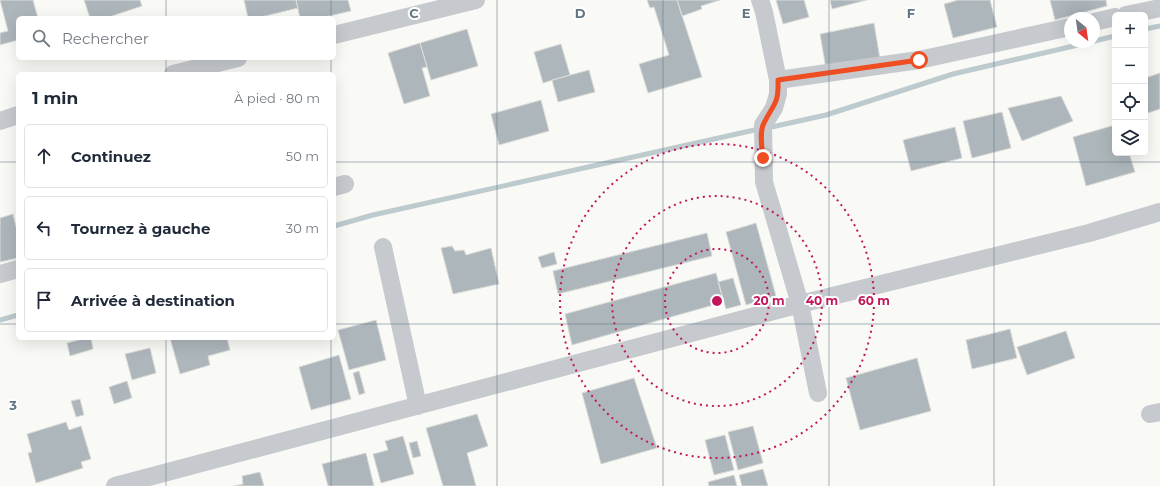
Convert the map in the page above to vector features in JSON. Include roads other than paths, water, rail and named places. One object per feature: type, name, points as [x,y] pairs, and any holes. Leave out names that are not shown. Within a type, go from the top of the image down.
[{"type":"street","points":[[336,35],[476,0]]},
{"type":"street","points":[[760,0],[764,12],[778,80],[778,94],[774,108],[763,125],[764,182],[800,304],[818,393]]},
{"type":"street","points":[[1141,12],[1160,8]]},
{"type":"street","points":[[1100,21],[1112,18]]},
{"type":"street","points":[[778,80],[919,60],[1064,28]]},
{"type":"street","points":[[181,72],[230,60]]},
{"type":"street","points":[[0,121],[16,116]]},
{"type":"street","points":[[115,486],[800,304],[1089,233],[1160,212]]},
{"type":"street","points":[[383,247],[418,406]]},
{"type":"street","points":[[0,274],[16,270]]},
{"type":"waterway","points":[[1148,28],[1160,26]]},
{"type":"waterway","points":[[1100,40],[1112,37]]},
{"type":"waterway","points":[[767,128],[826,115],[953,74],[1065,48]]},
{"type":"waterway","points":[[336,225],[373,215],[759,129]]},
{"type":"waterway","points":[[0,320],[16,316]]}]
